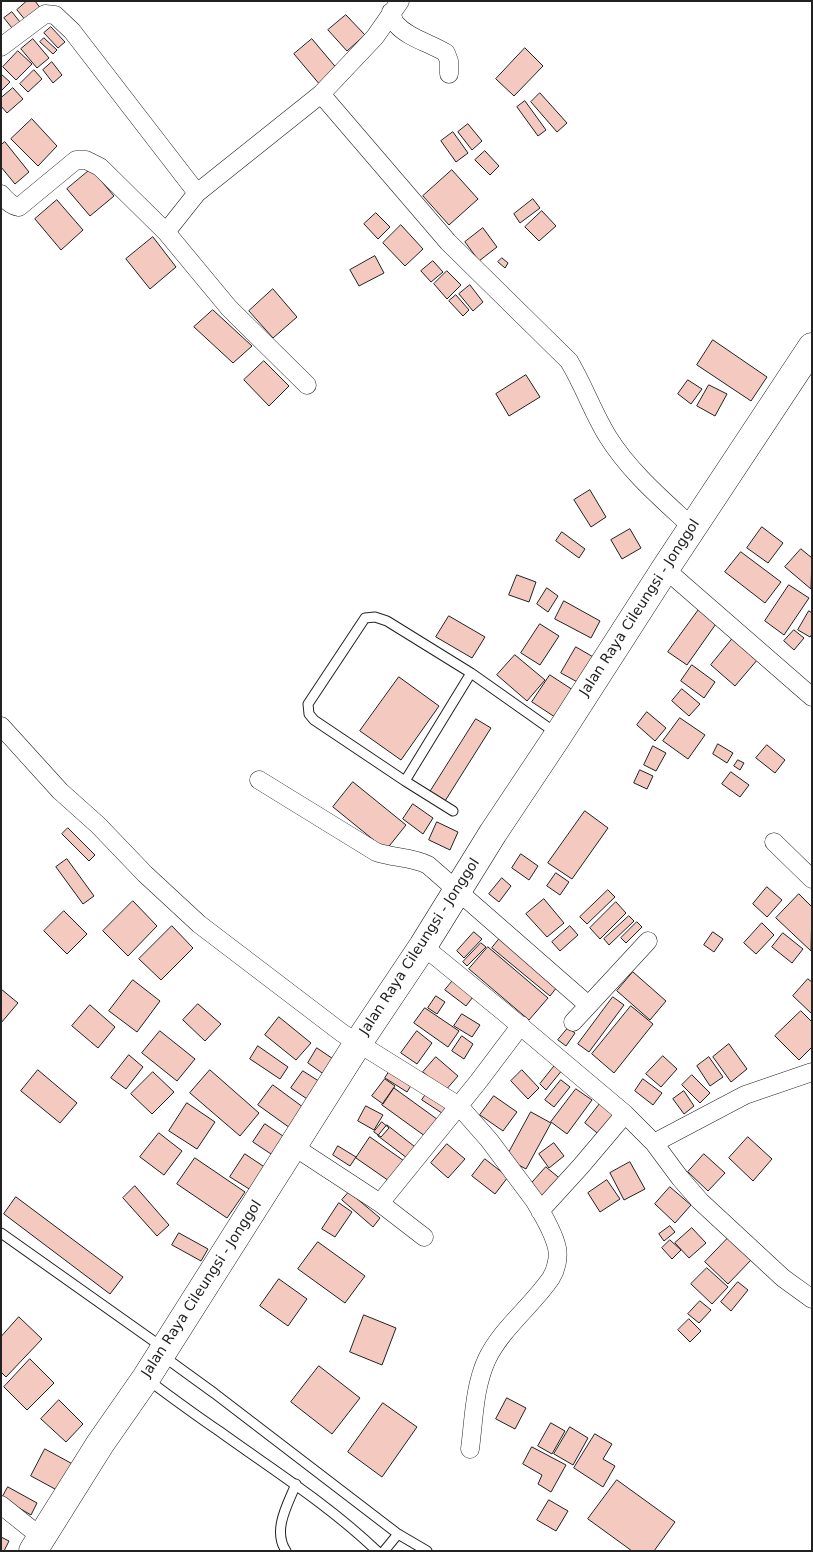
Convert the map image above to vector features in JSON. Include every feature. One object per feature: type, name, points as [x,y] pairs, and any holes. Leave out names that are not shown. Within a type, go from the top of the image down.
[{"type":"main road","name":"Jalan Raya Cileungsi - Jonggol","points":[[37,1544],[100,1444],[146,1378],[358,1043],[423,946],[457,890],[664,569],[812,347]]},
{"type":"street","points":[[396,7],[394,23],[422,41],[446,52],[449,61],[449,74]]},
{"type":"street","points":[[166,232],[197,193],[321,94],[375,37],[396,7]]},
{"type":"street","points":[[1,47],[45,14],[55,15],[92,55],[197,193]]},
{"type":"street","points":[[321,94],[448,242],[569,361],[579,378],[590,405],[608,436],[629,466],[692,527]]},
{"type":"street","points":[[1,194],[15,207],[19,207],[76,160],[86,160],[100,167],[166,232],[229,308],[307,385]]},
{"type":"street","points":[[664,569],[812,698]]},
{"type":"street","points":[[1,726],[60,791],[98,825],[145,874],[199,924],[342,1033],[459,1106],[489,1140],[540,1211],[557,1248],[556,1263],[551,1278],[499,1340],[488,1358],[477,1388],[470,1449]]},
{"type":"street","points":[[259,780],[376,852],[385,856],[421,862],[428,865],[588,1004]]},
{"type":"street","points":[[774,842],[812,879]]},
{"type":"street","points":[[573,1022],[648,941]]},
{"type":"street","points":[[423,946],[521,1025],[625,1114],[654,1143],[700,1201],[782,1278],[812,1299]]},
{"type":"street","points":[[380,1203],[459,1106],[521,1025]]},
{"type":"street","points":[[654,1143],[745,1095],[812,1072]]},
{"type":"street","points":[[540,1211],[625,1114]]},
{"type":"street","points":[[293,1146],[380,1203],[424,1237]]},
{"type":"street","points":[[1,1505],[37,1544]]},
{"type":"lane","points":[[452,811],[314,720],[309,714],[308,704],[365,618],[374,617],[387,621],[471,673],[559,734]]},
{"type":"lane","points":[[405,781],[471,673]]},
{"type":"lane","points":[[1,1233],[163,1351],[214,1393],[398,1534],[427,1551]]},
{"type":"lane","points":[[146,1378],[218,1431],[296,1484],[338,1516],[377,1551]]},
{"type":"lane","points":[[286,1551],[282,1542],[281,1528],[283,1516],[296,1484]]},
{"type":"lane","points":[[384,1551],[398,1534]]},
{"type":"building","points":[[27,1],[35,1],[41,9],[26,21],[17,10]]},
{"type":"building","points":[[12,12],[24,27],[16,33],[4,18]]},
{"type":"building","points":[[346,15],[365,35],[347,51],[328,30]]},
{"type":"building","points":[[51,27],[65,42],[58,48],[44,33]]},
{"type":"building","points":[[44,38],[57,50],[53,54],[40,42]]},
{"type":"building","points":[[33,39],[49,58],[37,68],[21,49]]},
{"type":"building","points":[[312,39],[339,71],[321,86],[294,54]]},
{"type":"building","points":[[525,48],[543,66],[514,96],[496,79]]},
{"type":"building","points":[[18,51],[32,64],[16,80],[3,67]]},
{"type":"building","points":[[52,62],[62,75],[53,83],[43,70]]},
{"type":"building","points":[[34,70],[42,79],[28,92],[20,84]]},
{"type":"building","points":[[1,74],[10,82],[1,91]]},
{"type":"building","points":[[13,88],[23,99],[7,113],[1,106],[1,98]]},
{"type":"building","points":[[540,93],[567,123],[557,132],[531,102]]},
{"type":"building","points":[[525,101],[546,130],[538,136],[517,107]]},
{"type":"building","points":[[32,119],[57,146],[38,166],[11,139]]},
{"type":"building","points":[[468,124],[482,141],[472,150],[458,132]]},
{"type":"building","points":[[453,132],[468,153],[456,162],[441,141]]},
{"type":"building","points":[[5,142],[29,172],[15,184],[1,167],[1,145]]},
{"type":"building","points":[[485,151],[499,166],[490,175],[475,160]]},
{"type":"building","points":[[91,169],[114,196],[90,216],[67,189]]},
{"type":"building","points":[[452,170],[478,199],[449,225],[423,196]]},
{"type":"building","points":[[533,199],[540,208],[520,223],[514,214]]},
{"type":"building","points":[[57,200],[83,230],[61,250],[35,219]]},
{"type":"building","points":[[542,211],[556,226],[539,241],[525,227]]},
{"type":"building","points":[[376,213],[390,227],[378,239],[364,224]]},
{"type":"building","points":[[401,225],[423,249],[405,266],[383,243]]},
{"type":"building","points":[[483,228],[497,247],[479,261],[465,242]]},
{"type":"building","points":[[153,237],[176,267],[150,289],[126,259]]},
{"type":"building","points":[[375,256],[384,273],[359,286],[350,270]]},
{"type":"building","points":[[502,258],[508,263],[505,268],[498,262]]},
{"type":"building","points":[[433,261],[443,272],[431,282],[421,271]]},
{"type":"building","points":[[447,271],[461,285],[447,299],[434,284]]},
{"type":"building","points":[[470,285],[483,302],[473,311],[459,294]]},
{"type":"building","points":[[273,289],[297,317],[273,338],[249,311]]},
{"type":"building","points":[[456,295],[469,310],[463,316],[449,301]]},
{"type":"building","points":[[213,310],[252,346],[233,363],[194,327]]},
{"type":"building","points":[[713,340],[767,377],[751,401],[697,365]]},
{"type":"building","points":[[264,361],[289,386],[269,406],[244,380]]},
{"type":"building","points":[[526,375],[540,397],[509,416],[496,394]]},
{"type":"building","points":[[688,380],[702,389],[691,404],[678,394]]},
{"type":"building","points":[[709,385],[727,394],[715,416],[697,406]]},
{"type":"building","points":[[590,490],[606,517],[591,527],[574,500]]},
{"type":"building","points":[[762,527],[783,543],[768,563],[747,548]]},
{"type":"building","points":[[630,529],[641,548],[622,559],[611,540]]},
{"type":"building","points":[[562,532],[585,549],[579,558],[556,541]]},
{"type":"building","points":[[801,549],[812,558],[811,589],[785,567]]},
{"type":"building","points":[[741,552],[781,582],[765,603],[725,572]]},
{"type":"building","points":[[517,575],[536,582],[529,602],[509,595]]},
{"type":"building","points":[[789,585],[809,598],[784,635],[765,621]]},
{"type":"building","points":[[547,588],[558,596],[548,612],[537,604]]},
{"type":"building","points":[[564,601],[600,621],[591,638],[555,619]]},
{"type":"building","points":[[700,608],[718,621],[687,665],[668,652]]},
{"type":"building","points":[[809,611],[812,613],[812,634],[810,637],[798,630]]},
{"type":"building","points":[[449,616],[485,637],[472,658],[436,637]]},
{"type":"building","points":[[540,624],[559,636],[540,665],[521,653]]},
{"type":"building","points":[[794,630],[804,638],[794,650],[784,641]]},
{"type":"building","points":[[733,638],[758,659],[735,686],[711,665]]},
{"type":"building","points":[[576,647],[595,658],[581,684],[561,673]]},
{"type":"building","points":[[515,655],[545,680],[527,701],[497,675]]},
{"type":"building","points":[[692,665],[715,682],[704,698],[681,681]]},
{"type":"building","points":[[550,675],[576,692],[558,719],[532,702]]},
{"type":"building","points":[[399,677],[439,706],[401,760],[360,731]]},
{"type":"building","points":[[682,689],[700,704],[689,716],[672,701]]},
{"type":"building","points":[[647,712],[666,728],[655,741],[637,725]]},
{"type":"building","points":[[680,718],[705,735],[688,759],[663,741]]},
{"type":"building","points":[[476,719],[491,728],[445,801],[430,792]]},
{"type":"building","points":[[718,744],[733,753],[727,763],[713,754]]},
{"type":"building","points":[[767,745],[785,760],[775,773],[756,758]]},
{"type":"building","points":[[653,746],[666,753],[656,771],[644,765]]},
{"type":"building","points":[[738,760],[744,763],[740,770],[734,766]]},
{"type":"building","points":[[640,770],[653,776],[647,789],[634,783]]},
{"type":"building","points":[[731,772],[749,785],[740,797],[722,784]]},
{"type":"building","points":[[353,782],[406,825],[386,850],[333,807]]},
{"type":"building","points":[[413,804],[433,818],[423,834],[403,819]]},
{"type":"building","points":[[585,811],[608,828],[572,879],[548,863]]},
{"type":"building","points":[[437,822],[458,832],[450,850],[429,840]]},
{"type":"building","points":[[68,828],[95,855],[89,861],[62,834]]},
{"type":"building","points":[[521,854],[538,866],[529,880],[512,868]]},
{"type":"building","points":[[67,859],[94,896],[83,904],[56,867]]},
{"type":"building","points":[[556,873],[569,882],[560,895],[547,886]]},
{"type":"building","points":[[502,878],[511,886],[499,902],[489,894]]},
{"type":"building","points":[[767,887],[782,900],[767,917],[753,904]]},
{"type":"building","points":[[608,890],[615,897],[587,924],[580,917]]},
{"type":"building","points":[[799,894],[812,907],[811,951],[776,918]]},
{"type":"building","points":[[544,899],[564,923],[547,937],[526,914]]},
{"type":"building","points":[[133,901],[157,926],[128,956],[103,931]]},
{"type":"building","points":[[616,902],[626,913],[600,939],[590,928]]},
{"type":"building","points":[[64,911],[87,934],[67,954],[44,931]]},
{"type":"building","points":[[629,916],[634,921],[609,945],[604,939]]},
{"type":"building","points":[[637,922],[642,927],[626,943],[621,938]]},
{"type":"building","points":[[762,923],[774,935],[756,954],[744,943]]},
{"type":"building","points":[[172,926],[193,948],[161,980],[139,959]]},
{"type":"building","points":[[570,926],[578,935],[560,951],[552,942]]},
{"type":"building","points":[[474,932],[482,939],[464,958],[457,951]]},
{"type":"building","points":[[713,932],[723,939],[714,952],[704,945]]},
{"type":"building","points":[[783,933],[803,949],[792,963],[772,947]]},
{"type":"building","points":[[500,938],[557,987],[550,996],[492,948]]},
{"type":"building","points":[[481,943],[486,947],[467,966],[463,962]]},
{"type":"building","points":[[488,947],[548,998],[529,1020],[469,969]]},
{"type":"building","points":[[633,972],[666,1001],[650,1020],[617,991]]},
{"type":"building","points":[[455,978],[476,993],[466,1006],[445,990]]},
{"type":"building","points":[[808,979],[812,982],[812,1014],[793,996]]},
{"type":"building","points":[[133,980],[160,1001],[137,1032],[109,1011]]},
{"type":"building","points":[[1,989],[18,1003],[1,1023]]},
{"type":"building","points":[[436,996],[445,1002],[437,1014],[428,1008]]},
{"type":"building","points":[[613,997],[624,1005],[589,1052],[578,1044]]},
{"type":"building","points":[[198,1004],[221,1024],[205,1041],[183,1020]]},
{"type":"building","points":[[90,1005],[115,1027],[98,1048],[72,1026]]},
{"type":"building","points":[[631,1006],[653,1024],[614,1073],[592,1054]]},
{"type":"building","points":[[425,1008],[459,1031],[448,1047],[414,1023]]},
{"type":"building","points":[[801,1011],[812,1022],[812,1047],[799,1060],[775,1036]]},
{"type":"building","points":[[462,1014],[480,1025],[472,1037],[454,1026]]},
{"type":"building","points":[[279,1017],[311,1043],[296,1060],[265,1035]]},
{"type":"building","points":[[568,1028],[575,1033],[566,1046],[558,1040]]},
{"type":"building","points":[[160,1031],[195,1059],[177,1081],[142,1053]]},
{"type":"building","points":[[417,1031],[432,1043],[417,1064],[401,1053]]},
{"type":"building","points":[[462,1036],[473,1044],[464,1059],[452,1051]]},
{"type":"building","points":[[729,1044],[747,1069],[731,1082],[713,1057]]},
{"type":"building","points":[[258,1046],[288,1067],[280,1079],[250,1059]]},
{"type":"building","points":[[317,1048],[342,1065],[332,1080],[308,1063]]},
{"type":"building","points":[[129,1055],[143,1067],[126,1089],[111,1078]]},
{"type":"building","points":[[663,1056],[677,1069],[661,1087],[646,1074]]},
{"type":"building","points":[[436,1057],[458,1076],[445,1091],[423,1072]]},
{"type":"building","points":[[709,1057],[723,1077],[710,1086],[697,1066]]},
{"type":"building","points":[[556,1064],[563,1069],[546,1090],[540,1084]]},
{"type":"building","points":[[393,1066],[415,1079],[407,1092],[385,1078]]},
{"type":"building","points":[[38,1070],[77,1103],[60,1123],[21,1091]]},
{"type":"building","points":[[210,1070],[259,1113],[240,1136],[190,1093]]},
{"type":"building","points":[[522,1070],[539,1088],[528,1099],[511,1081]]},
{"type":"building","points":[[303,1071],[325,1085],[313,1103],[291,1088]]},
{"type":"building","points":[[153,1072],[174,1092],[152,1114],[131,1094]]},
{"type":"building","points":[[692,1075],[710,1093],[700,1103],[682,1085]]},
{"type":"building","points":[[385,1079],[395,1086],[383,1104],[372,1096]]},
{"type":"building","points":[[643,1079],[662,1093],[653,1105],[635,1091]]},
{"type":"building","points":[[561,1080],[570,1087],[554,1107],[545,1100]]},
{"type":"building","points":[[273,1085],[311,1113],[297,1133],[258,1105]]},
{"type":"building","points":[[394,1088],[441,1122],[429,1139],[382,1105]]},
{"type":"building","points":[[576,1089],[592,1100],[567,1134],[551,1122]]},
{"type":"building","points":[[428,1091],[454,1108],[448,1117],[422,1100]]},
{"type":"building","points":[[684,1091],[694,1106],[684,1114],[673,1099]]},
{"type":"building","points":[[494,1096],[517,1112],[503,1131],[480,1115]]},
{"type":"building","points":[[602,1101],[620,1115],[602,1137],[585,1123]]},
{"type":"building","points":[[187,1103],[215,1122],[197,1149],[169,1131]]},
{"type":"building","points":[[366,1106],[383,1115],[374,1130],[358,1121]]},
{"type":"building","points":[[531,1112],[551,1123],[526,1169],[506,1158]]},
{"type":"building","points":[[382,1122],[389,1128],[381,1137],[374,1132]]},
{"type":"building","points":[[265,1124],[292,1142],[280,1160],[253,1142]]},
{"type":"building","points":[[387,1125],[419,1150],[411,1161],[378,1136]]},
{"type":"building","points":[[159,1133],[182,1151],[164,1175],[140,1157]]},
{"type":"building","points":[[370,1137],[407,1163],[392,1183],[356,1158]]},
{"type":"building","points":[[748,1137],[772,1159],[753,1181],[729,1158]]},
{"type":"building","points":[[554,1143],[564,1156],[549,1168],[539,1154]]},
{"type":"building","points":[[447,1144],[465,1159],[448,1178],[431,1163]]},
{"type":"building","points":[[338,1146],[356,1157],[350,1166],[333,1155]]},
{"type":"building","points":[[245,1154],[269,1170],[254,1192],[230,1177]]},
{"type":"building","points":[[704,1154],[725,1173],[708,1191],[688,1172]]},
{"type":"building","points":[[195,1158],[245,1192],[227,1218],[177,1184]]},
{"type":"building","points":[[485,1159],[508,1177],[495,1194],[472,1176]]},
{"type":"building","points":[[630,1162],[645,1189],[624,1200],[610,1173]]},
{"type":"building","points":[[546,1167],[563,1181],[547,1200],[530,1185]]},
{"type":"building","points":[[607,1180],[620,1199],[600,1212],[588,1193]]},
{"type":"building","points":[[135,1186],[169,1225],[157,1236],[123,1198]]},
{"type":"building","points":[[670,1187],[691,1205],[675,1223],[655,1204]]},
{"type":"building","points":[[349,1192],[380,1218],[373,1227],[342,1200]]},
{"type":"building","points":[[16,1197],[123,1277],[110,1294],[4,1214]]},
{"type":"building","points":[[339,1203],[352,1212],[335,1237],[322,1229]]},
{"type":"building","points":[[670,1226],[675,1232],[664,1241],[659,1234]]},
{"type":"building","points":[[692,1228],[706,1243],[689,1258],[675,1243]]},
{"type":"building","points":[[179,1233],[208,1249],[201,1261],[172,1245]]},
{"type":"building","points":[[729,1237],[752,1259],[728,1284],[705,1262]]},
{"type":"building","points":[[670,1240],[681,1250],[672,1259],[662,1248]]},
{"type":"building","points":[[318,1242],[365,1276],[345,1303],[298,1269]]},
{"type":"building","points":[[707,1268],[728,1287],[712,1304],[691,1284]]},
{"type":"building","points":[[279,1279],[307,1299],[288,1326],[260,1306]]},
{"type":"building","points":[[738,1282],[748,1290],[731,1311],[721,1302]]},
{"type":"building","points":[[700,1301],[711,1310],[699,1323],[688,1314]]},
{"type":"building","points":[[364,1315],[396,1328],[382,1365],[350,1352]]},
{"type":"building","points":[[19,1317],[42,1339],[6,1377],[1,1372],[1,1337]]},
{"type":"building","points":[[689,1319],[701,1331],[690,1342],[678,1330]]},
{"type":"building","points":[[30,1359],[54,1383],[27,1410],[4,1387]]},
{"type":"building","points":[[319,1366],[360,1398],[332,1434],[291,1402]]},
{"type":"building","points":[[507,1398],[526,1408],[515,1429],[496,1419]]},
{"type":"building","points":[[59,1400],[83,1424],[66,1442],[41,1419]]},
{"type":"building","points":[[383,1403],[417,1427],[382,1477],[348,1452]]},
{"type":"building","points":[[551,1423],[565,1431],[552,1454],[538,1446]]},
{"type":"building","points":[[570,1427],[588,1438],[573,1465],[554,1454]]},
{"type":"building","points":[[595,1434],[612,1444],[603,1459],[615,1466],[603,1487],[574,1468]]},
{"type":"building","points":[[532,1447],[566,1465],[551,1492],[538,1484],[542,1475],[523,1464]]},
{"type":"building","points":[[45,1449],[80,1468],[66,1495],[31,1476]]},
{"type":"building","points":[[617,1480],[675,1522],[654,1551],[632,1551],[588,1519]]},
{"type":"building","points":[[8,1487],[37,1503],[31,1515],[2,1498]]},
{"type":"building","points":[[549,1500],[568,1511],[556,1531],[537,1520]]},
{"type":"building","points":[[1,1537],[9,1541],[4,1551],[1,1550]]}]
